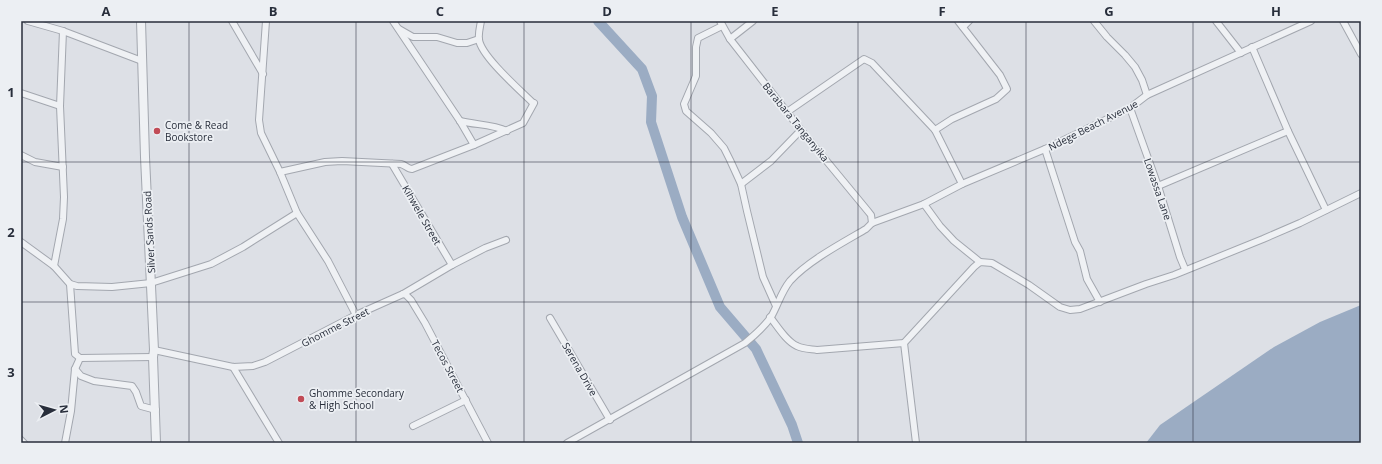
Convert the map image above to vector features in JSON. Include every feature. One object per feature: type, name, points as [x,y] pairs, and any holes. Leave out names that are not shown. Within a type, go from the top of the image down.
[{"type":"street","points":[[28,21],[49,24],[142,61]]},
{"type":"street","name":"Silver Sands Road","points":[[141,21],[156,443]]},
{"type":"street","points":[[232,21],[263,74]]},
{"type":"street","points":[[266,21],[260,127],[264,141],[280,172],[297,213],[328,261],[356,315]]},
{"type":"street","points":[[393,21],[460,121],[474,145]]},
{"type":"street","points":[[280,172],[325,162],[342,161],[401,164],[412,169],[474,145],[507,131],[523,122],[533,103],[493,63],[481,45],[479,39],[481,21]]},
{"type":"street","points":[[730,39],[753,21]]},
{"type":"street","points":[[935,130],[952,119],[996,99],[1007,89],[1000,75],[958,21]]},
{"type":"street","points":[[963,26],[969,21]]},
{"type":"street","points":[[1094,21],[1135,67],[1148,96]]},
{"type":"street","points":[[1216,21],[1241,53]]},
{"type":"street","name":"Ndege Beach Avenue","points":[[567,443],[745,343],[763,328],[776,306],[782,292],[790,281],[804,268],[866,229],[872,223],[924,204],[962,184],[1045,149],[1130,108],[1148,96],[1311,21]]},
{"type":"street","points":[[1343,21],[1361,54]]},
{"type":"street","points":[[721,23],[698,38],[696,47],[696,76],[684,104],[686,111],[711,133],[724,148],[741,184],[763,277],[776,306]]},
{"type":"street","name":"Barabara Tanganyika","points":[[721,23],[730,39],[801,130],[868,210],[871,215],[872,223]]},
{"type":"street","points":[[397,28],[413,36],[437,36],[456,43],[467,43],[479,39]]},
{"type":"street","points":[[54,266],[63,219],[63,167],[60,106],[64,31]]},
{"type":"street","points":[[1252,47],[1288,131],[1326,210]]},
{"type":"street","points":[[787,112],[864,59],[872,63],[935,130],[962,184]]},
{"type":"street","points":[[21,93],[60,106]]},
{"type":"street","name":"Lowassa Lane","points":[[1130,108],[1158,186],[1185,270]]},
{"type":"street","points":[[460,121],[500,128],[507,131]]},
{"type":"street","points":[[741,184],[771,161],[801,130]]},
{"type":"street","points":[[1158,186],[1288,131]]},
{"type":"street","points":[[1045,149],[1075,242],[1083,261],[1085,272],[1100,302]]},
{"type":"street","points":[[21,155],[35,162],[63,167]]},
{"type":"street","name":"Kihwele Street","points":[[392,164],[452,265]]},
{"type":"street","points":[[924,204],[940,226],[954,241],[980,262],[992,263],[1029,285],[1060,307],[1070,310],[1080,309],[1174,275],[1300,223],[1361,193]]},
{"type":"street","points":[[21,242],[54,266],[70,284],[90,287],[112,287],[151,283],[211,264],[243,248],[297,213]]},
{"type":"street","name":"Ghomme Street","points":[[80,358],[154,354],[233,367],[253,366],[265,362],[356,315],[403,294],[452,265],[485,248],[506,240]]},
{"type":"street","points":[[770,317],[789,340],[797,346],[804,348],[817,350],[904,343],[980,262]]},
{"type":"street","points":[[65,443],[71,411],[75,369],[80,358],[75,354],[70,284]]},
{"type":"street","name":"Tecos Street","points":[[403,294],[411,300],[425,323],[488,443]]},
{"type":"street","name":"Serena Drive","points":[[550,318],[610,420]]},
{"type":"street","points":[[904,343],[916,443]]},
{"type":"street","points":[[233,367],[279,443]]},
{"type":"street","points":[[75,369],[81,376],[94,382],[132,386],[141,406],[156,410]]},
{"type":"street","points":[[413,426],[466,400]]},
{"type":"street","points":[[21,440],[24,443]]},
{"type":"water","points":[[1361,305],[1361,443],[1146,443],[1160,425],[1274,347],[1320,322]]},
{"type":"waterway","points":[[598,21],[642,69],[652,96],[651,122],[682,217],[720,307],[756,349],[792,425],[798,443]]},
{"type":"place","name":"Come & Read Bookstore","points":[[157,131]]},
{"type":"place","name":"Ghomme Secondary & High School","points":[[301,399]]}]
